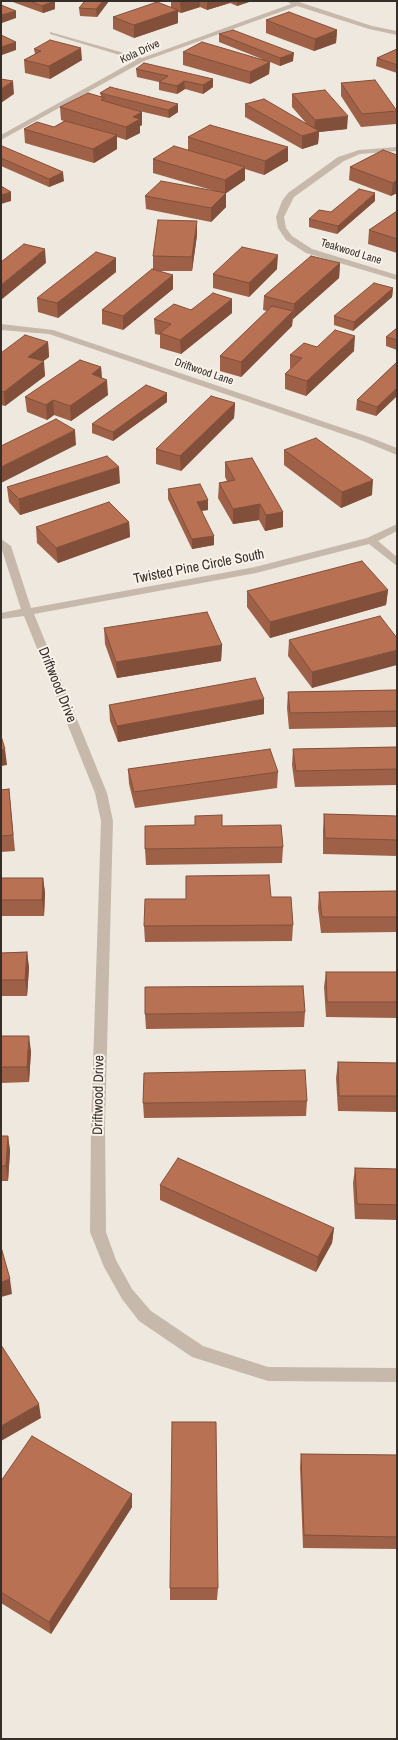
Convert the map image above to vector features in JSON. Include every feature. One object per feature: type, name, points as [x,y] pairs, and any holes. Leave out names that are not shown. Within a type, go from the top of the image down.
[{"type":"street","points":[[293,3],[397,33]]},
{"type":"street","name":"Kola Drive","points":[[1,138],[142,60],[293,3]]},
{"type":"street","points":[[52,33],[142,60]]},
{"type":"street","name":"Teakwood Lane","points":[[397,149],[359,152],[341,159],[291,195],[286,201],[280,217],[282,228],[289,238],[309,251],[397,278]]},
{"type":"street","name":"Driftwood Lane","points":[[1,327],[50,332],[366,439],[397,452]]},
{"type":"street","name":"Twisted Pine Circle South","points":[[1,616],[104,599],[256,570],[371,540],[397,527]]},
{"type":"street","points":[[371,540],[397,563]]},
{"type":"street","points":[[1,542],[6,546],[27,611]]},
{"type":"street","name":"Driftwood Drive","points":[[27,611],[101,793],[107,821],[98,1126],[98,1232],[110,1262],[127,1294],[145,1316],[198,1352],[268,1374],[397,1375]]},
{"type":"building","points":[[30,1],[54,1],[42,6]]},
{"type":"building","points":[[85,1],[103,1],[96,9],[79,8]]},
{"type":"building","points":[[157,2],[178,10],[134,25],[113,17]]},
{"type":"building","points":[[1,5],[16,11],[1,15]]},
{"type":"building","points":[[289,12],[337,30],[315,39],[266,20]]},
{"type":"building","points":[[233,30],[294,53],[280,58],[219,34]]},
{"type":"building","points":[[1,35],[16,42],[1,47]]},
{"type":"building","points":[[50,40],[81,48],[49,66],[24,60],[41,51],[34,49]]},
{"type":"building","points":[[202,42],[270,62],[250,72],[183,52]]},
{"type":"building","points":[[397,49],[397,65],[377,58]]},
{"type":"building","points":[[144,63],[213,79],[203,85],[184,81],[177,86],[159,82],[168,76],[136,69]]},
{"type":"building","points":[[1,79],[13,81],[1,89]]},
{"type":"building","points":[[375,80],[397,111],[362,114],[341,83]]},
{"type":"building","points":[[110,87],[178,104],[168,110],[100,93]]},
{"type":"building","points":[[325,90],[348,116],[315,120],[292,94]]},
{"type":"building","points":[[88,93],[105,98],[101,100],[142,112],[133,117],[140,119],[126,127],[60,107]]},
{"type":"building","points":[[264,99],[319,131],[302,136],[245,104]]},
{"type":"building","points":[[65,121],[117,135],[93,149],[24,129],[37,122],[54,127]]},
{"type":"building","points":[[210,125],[288,147],[265,161],[188,137]]},
{"type":"building","points":[[1,146],[63,172],[49,179],[1,158]]},
{"type":"building","points":[[174,146],[245,167],[225,180],[153,159]]},
{"type":"building","points":[[383,150],[397,155],[397,180],[393,183],[350,167]]},
{"type":"building","points":[[161,181],[226,193],[211,208],[145,196]]},
{"type":"building","points":[[1,186],[11,192],[1,195]]},
{"type":"building","points":[[359,189],[375,193],[338,226],[309,219],[319,210],[331,212]]},
{"type":"building","points":[[397,211],[397,239],[369,230]]},
{"type":"building","points":[[158,220],[197,221],[192,257],[153,256]]},
{"type":"building","points":[[24,244],[45,249],[1,285],[1,262]]},
{"type":"building","points":[[242,247],[278,255],[249,283],[213,274]]},
{"type":"building","points":[[96,252],[116,258],[57,303],[37,298]]},
{"type":"building","points":[[311,256],[340,263],[294,304],[264,296]]},
{"type":"building","points":[[152,269],[173,275],[123,316],[102,310]]},
{"type":"building","points":[[374,283],[393,288],[354,322],[334,316]]},
{"type":"building","points":[[213,293],[232,299],[180,340],[160,333],[171,324],[154,319],[174,304],[191,310]]},
{"type":"building","points":[[272,306],[293,311],[241,362],[220,356]]},
{"type":"building","points":[[397,328],[397,340],[386,337]]},
{"type":"building","points":[[335,330],[355,336],[307,381],[285,374],[302,358],[290,355],[304,343],[317,347]]},
{"type":"building","points":[[25,335],[48,342],[28,357],[44,361],[4,392],[1,391],[1,353]]},
{"type":"building","points":[[80,360],[101,367],[92,374],[107,380],[70,406],[53,400],[46,405],[25,397]]},
{"type":"building","points":[[397,362],[397,388],[377,407],[357,400]]},
{"type":"building","points":[[146,385],[167,393],[113,432],[92,424]]},
{"type":"building","points":[[211,396],[235,403],[180,456],[156,449]]},
{"type":"building","points":[[56,419],[75,430],[1,467],[1,446]]},
{"type":"building","points":[[316,438],[373,480],[342,492],[284,450]]},
{"type":"building","points":[[107,456],[119,467],[19,499],[7,487]]},
{"type":"building","points":[[252,458],[283,512],[266,515],[260,504],[233,509],[219,483],[235,480],[225,462]]},
{"type":"building","points":[[200,484],[208,500],[197,502],[214,536],[192,539],[168,489]]},
{"type":"building","points":[[109,502],[129,522],[56,548],[36,527]]},
{"type":"building","points":[[362,561],[388,590],[270,622],[247,591]]},
{"type":"building","points":[[207,612],[222,645],[116,662],[104,628]]},
{"type":"building","points":[[380,616],[397,638],[397,650],[312,672],[289,640]]},
{"type":"building","points":[[255,678],[264,699],[117,726],[109,705]]},
{"type":"building","points":[[397,690],[397,711],[290,713],[288,692]]},
{"type":"building","points":[[1,736],[5,749],[1,750]]},
{"type":"building","points":[[397,747],[397,769],[296,771],[293,749]]},
{"type":"building","points":[[270,749],[278,772],[134,792],[128,769]]},
{"type":"building","points":[[9,789],[13,835],[1,836],[1,790]]},
{"type":"building","points":[[324,814],[397,816],[397,840],[325,838]]},
{"type":"building","points":[[222,815],[222,826],[281,825],[283,847],[145,849],[145,826],[195,825],[195,816]]},
{"type":"building","points":[[269,875],[271,897],[291,897],[293,925],[144,926],[145,899],[186,899],[186,876]]},
{"type":"building","points":[[1,878],[43,878],[42,900],[1,900]]},
{"type":"building","points":[[397,891],[397,917],[322,917],[319,892]]},
{"type":"building","points":[[27,952],[25,980],[1,980],[1,953]]},
{"type":"building","points":[[326,972],[397,972],[397,1002],[327,1002]]},
{"type":"building","points":[[303,986],[305,1012],[145,1014],[145,987]]},
{"type":"building","points":[[1,1036],[29,1036],[27,1067],[1,1067]]},
{"type":"building","points":[[338,1062],[397,1063],[397,1096],[339,1096]]},
{"type":"building","points":[[305,1070],[307,1101],[143,1103],[144,1073]]},
{"type":"building","points":[[1,1136],[8,1136],[6,1166],[1,1166]]},
{"type":"building","points":[[178,1158],[334,1228],[318,1257],[160,1185]]},
{"type":"building","points":[[355,1168],[397,1169],[397,1205],[357,1204]]},
{"type":"building","points":[[1,1247],[10,1279],[1,1282]]},
{"type":"building","points":[[1,1345],[39,1404],[1,1426]]},
{"type":"building","points":[[172,1422],[216,1422],[218,1588],[170,1588]]},
{"type":"building","points":[[32,1436],[132,1494],[49,1622],[1,1592],[1,1481]]},
{"type":"building","points":[[301,1454],[397,1455],[397,1537],[304,1535]]}]
